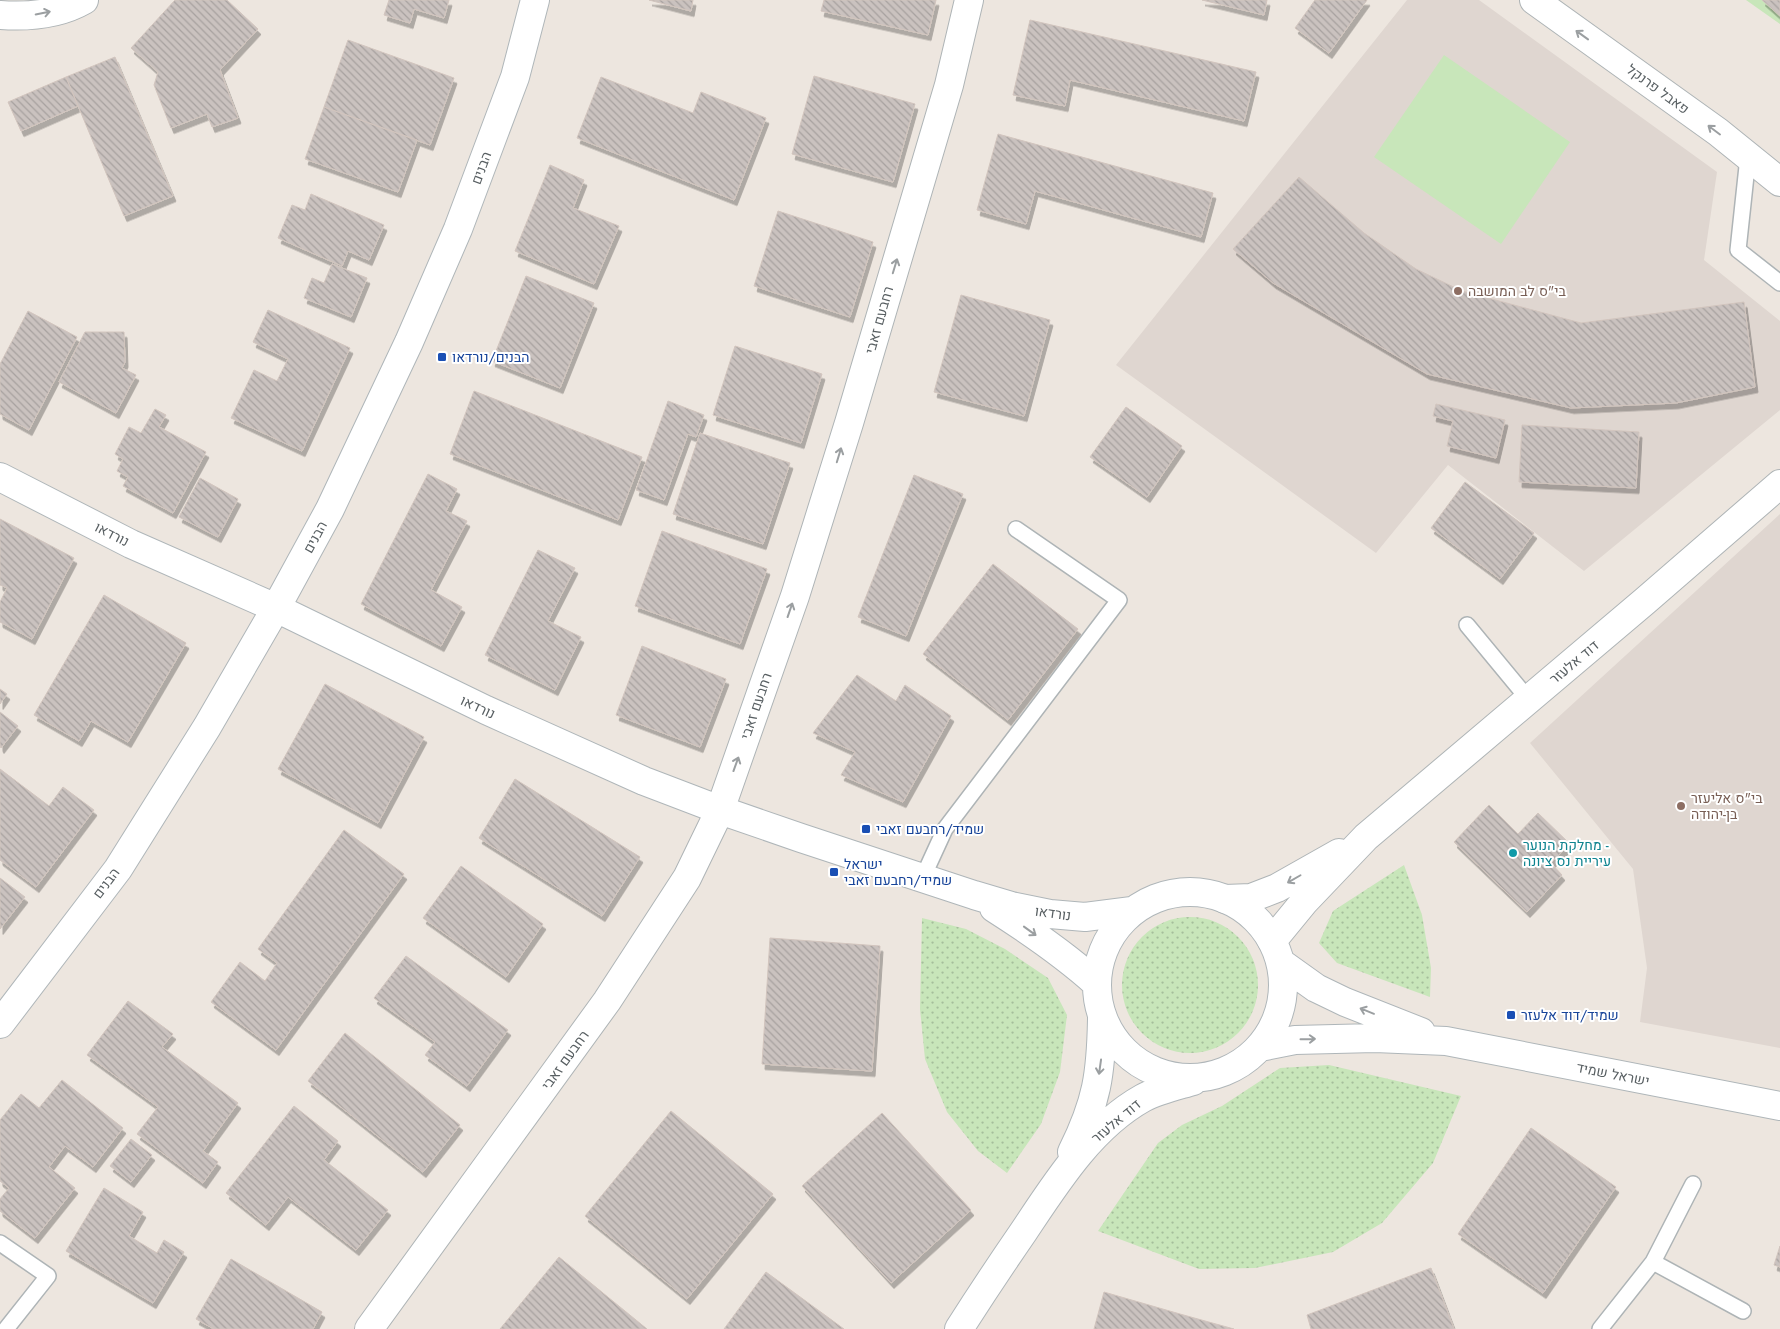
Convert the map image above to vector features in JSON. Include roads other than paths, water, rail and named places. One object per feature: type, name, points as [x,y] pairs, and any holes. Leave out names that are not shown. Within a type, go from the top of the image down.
[{"type":"street","points":[[0,15],[25,17],[69,8],[84,0]]},
{"type":"street","name":"הבנים","points":[[0,1024],[118,869],[207,728],[330,509],[409,342],[458,229],[515,77],[535,0]]},
{"type":"street","name":"רחבעם זאבי","points":[[369,1329],[607,1002],[687,878],[720,810],[795,596],[849,423],[949,85],[970,0]]},
{"type":"street","name":"פאבל פרנקל","points":[[1534,0],[1718,132],[1780,182]]},
{"type":"street","name":"נורדאו","points":[[0,477],[131,544],[276,608],[486,710],[644,781],[720,810],[1011,906],[1050,914],[1085,917],[1132,911]]},
{"type":"street","name":"דוד אלעזר","points":[[1277,952],[1304,902],[1366,837],[1529,700],[1780,484]]},
{"type":"street","name":"דוד אלעזר","points":[[1225,899],[1251,898],[1277,888],[1366,837]]},
{"type":"street","points":[[1225,899],[1193,892],[1162,896],[1132,911],[1113,931],[1101,956],[1096,983],[1102,1019],[1115,1042],[1134,1060],[1156,1072],[1182,1078],[1207,1078],[1238,1066],[1260,1047],[1276,1022],[1283,993],[1277,952]]},
{"type":"street","name":"נורדאו","points":[[974,895],[1022,926],[1076,965],[1096,983]]},
{"type":"street","name":"ישראל שמיד","points":[[1225,899],[1252,916],[1277,952],[1316,988],[1394,1022],[1446,1041]]},
{"type":"street","name":"דוד אלעזר","points":[[1047,1197],[1079,1138],[1093,1104],[1101,1058],[1102,1019]]},
{"type":"street","name":"ישראל שמיד","points":[[1260,1047],[1296,1040],[1376,1038],[1446,1041],[1780,1106]]},
{"type":"street","name":"דוד אלעזר","points":[[958,1329],[1068,1166],[1096,1136],[1116,1117],[1143,1098],[1168,1088],[1207,1078]]},
{"type":"lane","points":[[1748,157],[1738,250],[1780,283]]},
{"type":"lane","points":[[923,877],[945,829],[1119,600],[1016,530]]},
{"type":"lane","points":[[1467,625],[1529,700]]},
{"type":"lane","points":[[1600,1329],[1654,1262],[1693,1184]]},
{"type":"lane","points":[[0,1243],[48,1276],[6,1329]]},
{"type":"lane","points":[[1654,1262],[1743,1312]]},
{"type":"place","name":"בי\"ס לב המושבה","points":[[1458,291]]},
{"type":"place","name":"הבנים/נורדאו","points":[[442,357]]},
{"type":"place","name":"בי\"ס אליעזר בן-יהודה","points":[[1681,806]]},
{"type":"place","name":"שמיד/רחבעם זאבי","points":[[866,829]]},
{"type":"place","name":"מחלקת הנוער - עיריית נס ציונה","points":[[1513,853]]},
{"type":"place","name":"ישראל שמיד/רחבעם זאבי","points":[[834,872]]},
{"type":"place","name":"שמיד/דוד אלעזר","points":[[1511,1015]]}]
